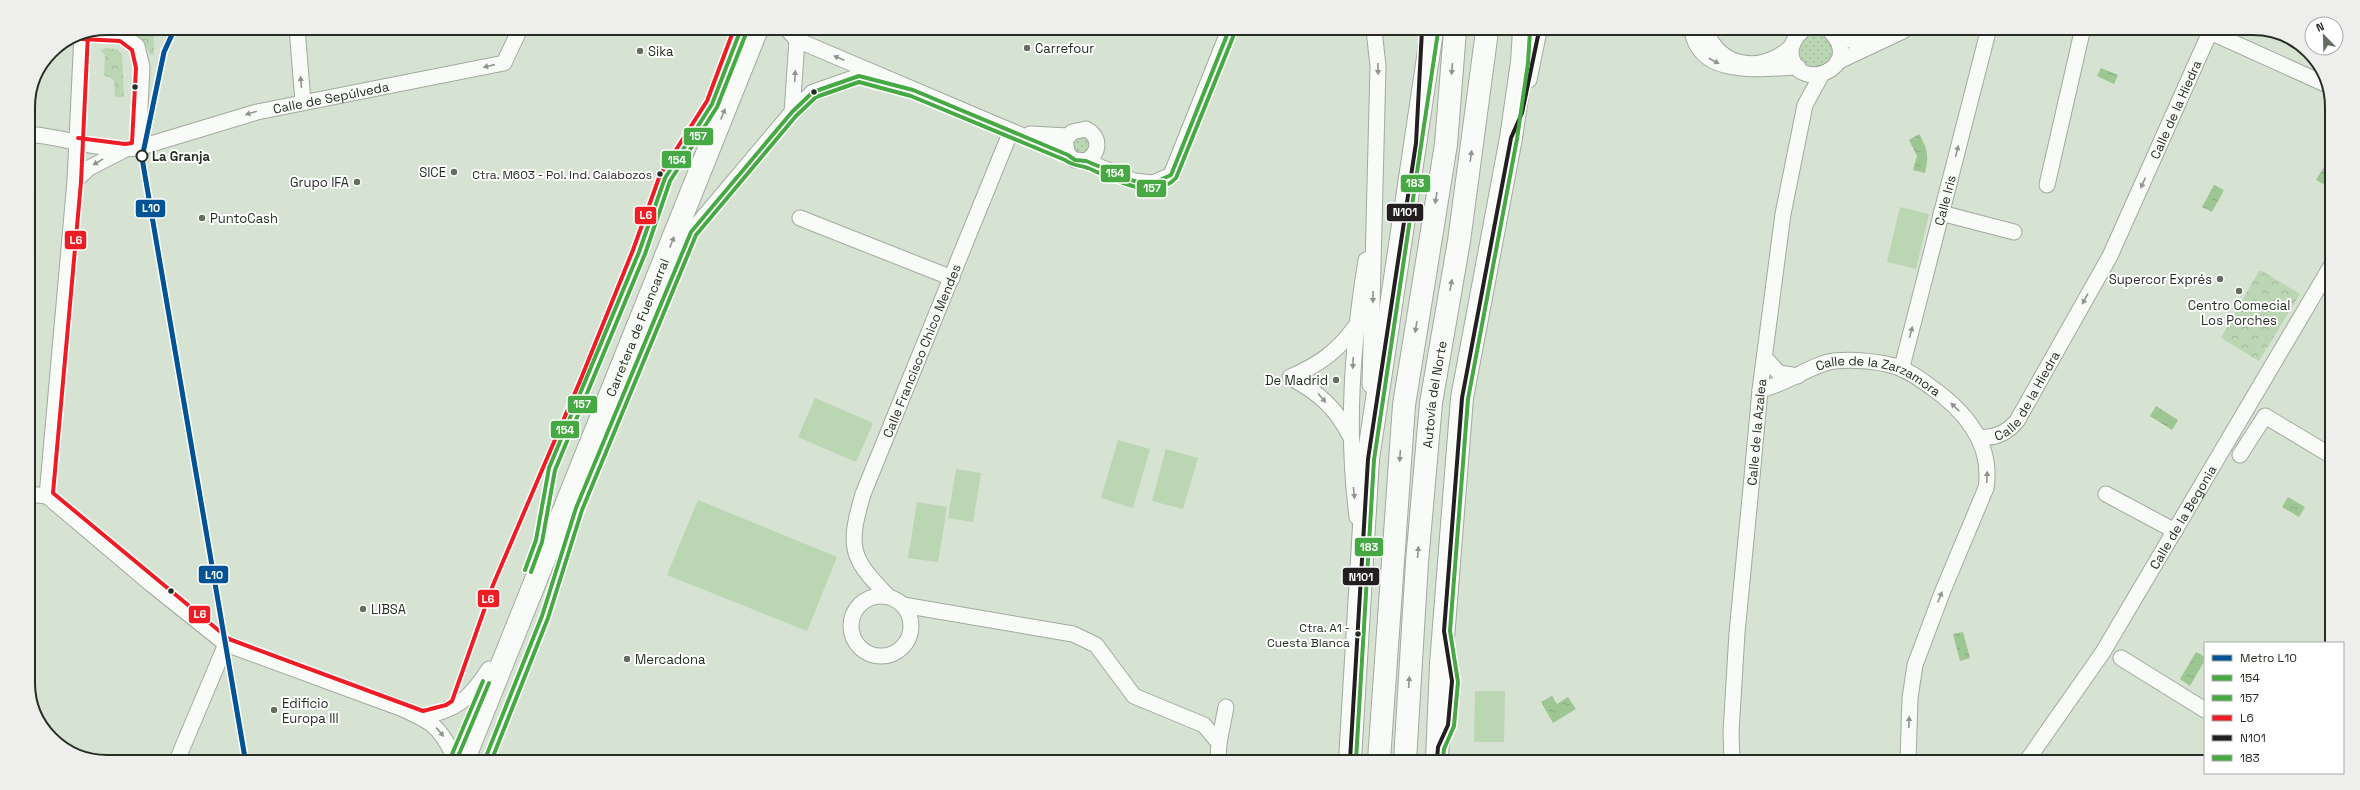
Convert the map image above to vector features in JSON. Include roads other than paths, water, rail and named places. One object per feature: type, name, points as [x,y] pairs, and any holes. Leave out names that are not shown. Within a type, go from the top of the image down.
[{"type":"highway","name":"Carretera de Fuencarral","points":[[456,755],[539,533],[739,35]]},
{"type":"highway","name":"Carretera de Fuencarral","points":[[456,755],[709,150],[755,35]]},
{"type":"highway","points":[[1416,143],[1422,35]]},
{"type":"highway","points":[[1350,755],[1368,459],[1431,35]]},
{"type":"highway","name":"Autovía del Norte","points":[[1379,755],[1404,405],[1446,144],[1455,35]]},
{"type":"highway","name":"Autovía del Norte","points":[[1405,755],[1417,562],[1431,404],[1459,241],[1486,35]]},
{"type":"highway","points":[[1437,755],[1441,664],[1462,398],[1511,138],[1522,62],[1524,35]]},
{"type":"highway","points":[[691,232],[709,150]]},
{"type":"highway","points":[[1359,755],[1370,518],[1366,505]]},
{"type":"highway","points":[[1428,755],[1441,664]]},
{"type":"street","points":[[122,35],[137,46],[142,66],[132,149]]},
{"type":"street","points":[[298,35],[303,102]]},
{"type":"street","name":"Calle de Sepúlveda","points":[[75,180],[88,168],[132,149],[256,112],[504,63],[517,35]]},
{"type":"street","points":[[792,112],[792,35],[913,90],[1068,155],[1075,160],[1092,156],[1134,181],[1153,184],[1171,175],[1227,35]]},
{"type":"street","points":[[1368,459],[1378,66],[1375,35]]},
{"type":"street","points":[[1511,138],[1522,113],[1538,35]]},
{"type":"street","points":[[1693,35],[1696,43],[1703,53],[1715,63],[1754,68],[1799,68],[1814,75],[1822,74],[1834,67],[1838,62],[1896,35]]},
{"type":"street","points":[[1708,35],[1714,44],[1736,61],[1760,64],[1772,61],[1792,46],[1794,39],[1798,35]]},
{"type":"street","points":[[1833,35],[1840,49],[1838,62]]},
{"type":"street","points":[[1836,35],[1863,43],[1887,40]]},
{"type":"street","name":"Calle Iris","points":[[1903,370],[1903,362],[1987,35]]},
{"type":"street","points":[[2047,185],[2081,35]]},
{"type":"street","name":"Calle de la Hiedra","points":[[1908,755],[1910,698],[1915,666],[1942,593],[1986,488],[1986,457],[1979,437],[1990,437],[2005,433],[2017,421],[2110,256],[2209,35]]},
{"type":"street","points":[[2217,35],[2321,82]]},
{"type":"street","points":[[46,496],[75,180],[82,39]]},
{"type":"street","name":"Calle de la Azalea","points":[[1792,46],[1791,54],[1799,68],[1805,105]]},
{"type":"street","name":"Calle de la Azalea","points":[[1732,755],[1731,732],[1738,633],[1760,390],[1783,214],[1805,105],[1822,74]]},
{"type":"street","points":[[691,232],[792,112],[813,92],[859,76],[913,90]]},
{"type":"street","points":[[1068,155],[1065,145],[1068,136],[1076,130],[1086,129],[1097,139],[1092,156]]},
{"type":"street","points":[[1011,131],[1046,136],[1068,136]]},
{"type":"street","name":"Calle Francisco Chico Mendes","points":[[888,596],[864,573],[856,554],[853,540],[855,522],[863,494],[1011,131]]},
{"type":"street","name":"Calle de Sepúlveda","points":[[35,135],[77,144],[132,149]]},
{"type":"street","points":[[1363,560],[1350,436],[1355,327],[1375,200]]},
{"type":"street","points":[[1941,213],[2014,232]]},
{"type":"street","points":[[800,218],[952,278]]},
{"type":"street","name":"Calle de la Begonia","points":[[2031,755],[2103,652],[2325,276]]},
{"type":"street","points":[[1350,436],[1343,422],[1317,393],[1290,377],[1311,368],[1341,346],[1355,327]]},
{"type":"street","points":[[1765,358],[1779,373],[1798,376]]},
{"type":"street","name":"Calle de la Zarzamora","points":[[1760,390],[1779,385],[1832,361],[1880,364],[1903,370],[1942,395],[1965,416],[1979,437]]},
{"type":"street","points":[[2240,455],[2265,416],[2325,452]]},
{"type":"street","points":[[2106,494],[2175,531]]},
{"type":"street","points":[[35,495],[46,496],[151,584],[226,644],[422,717],[441,731],[454,755]]},
{"type":"street","name":"Calle Francisco Chico Mendes","points":[[863,602],[864,573]]},
{"type":"street","points":[[941,610],[921,620],[912,631],[902,649],[893,654],[883,657],[872,655],[863,650],[854,638],[851,623],[854,613],[863,602],[877,596],[888,596],[903,605],[914,608],[941,610],[1073,634],[1096,645],[1134,696],[1204,725],[1219,743]]},
{"type":"street","points":[[903,605],[909,613],[912,631]]},
{"type":"street","points":[[179,755],[226,644]]},
{"type":"street","points":[[2121,658],[2204,709]]},
{"type":"street","points":[[422,717],[449,711],[469,695],[489,669]]},
{"type":"street","points":[[1218,755],[1219,743],[1226,708]]},
{"type":"water","points":[[2101,68],[2118,75],[2114,84],[2097,76]]},
{"type":"water","points":[[1919,134],[1927,153],[1925,173],[1913,170],[1917,156],[1909,140]]},
{"type":"water","points":[[2325,165],[2325,185],[2316,180]]},
{"type":"water","points":[[2214,185],[2224,190],[2212,212],[2202,207]]},
{"type":"water","points":[[2156,406],[2178,420],[2172,430],[2150,416]]},
{"type":"water","points":[[2288,497],[2305,507],[2299,517],[2282,507]]},
{"type":"water","points":[[1963,632],[1970,658],[1960,661],[1953,634]]},
{"type":"water","points":[[2196,652],[2204,656],[2204,662],[2190,686],[2180,679]]},
{"type":"water","points":[[1552,696],[1557,704],[1568,697],[1576,709],[1553,723],[1541,702]]},
{"type":"metro line","name":"L10","points":[[172,35],[164,52],[142,158],[244,755]]},
{"type":"place","name":"Carrefour","points":[[1027,48]]},
{"type":"place","name":"Sika","points":[[640,51]]},
{"type":"place","name":"La Granja","points":[[142,156]]},
{"type":"place","name":"SICE","points":[[454,172]]},
{"type":"place","name":"Ctra. M603 - Pol. Ind. Calabozos","points":[[660,174]]},
{"type":"place","name":"Grupo IFA","points":[[357,182]]},
{"type":"place","name":"PuntoCash","points":[[202,218]]},
{"type":"place","name":"Supercor Exprés","points":[[2220,279]]},
{"type":"place","name":"Centro Comecial Los Porches","points":[[2239,291]]},
{"type":"place","name":"De Madrid","points":[[1336,380]]},
{"type":"place","name":"LIBSA","points":[[363,609]]},
{"type":"place","name":"Ctra. A1 - Cuesta Blanca","points":[[1358,634]]},
{"type":"place","name":"Mercadona","points":[[627,659]]},
{"type":"place","name":"Edificio Europa III","points":[[274,710]]}]
